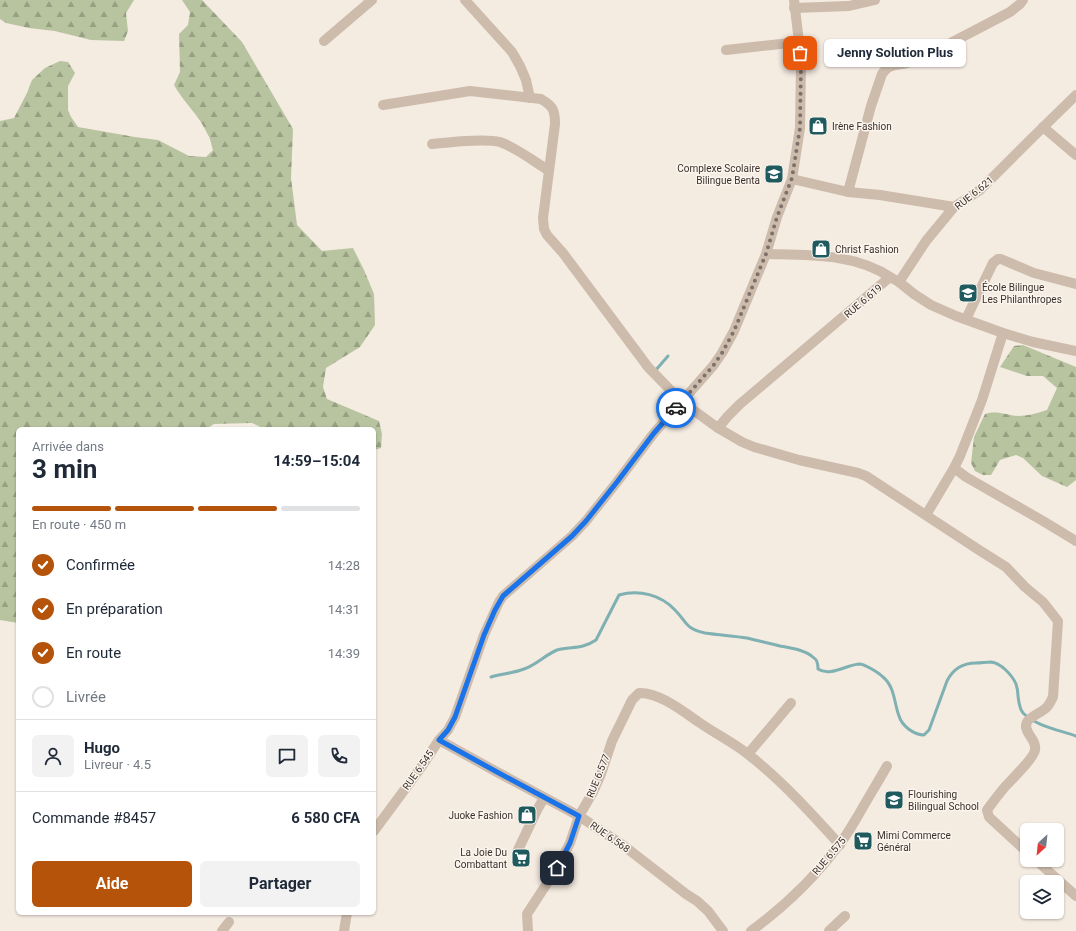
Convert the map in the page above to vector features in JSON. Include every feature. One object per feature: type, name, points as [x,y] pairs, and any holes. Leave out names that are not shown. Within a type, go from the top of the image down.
[{"type":"street","points":[[324,40],[372,0]]},
{"type":"street","points":[[465,0],[512,52],[526,80],[530,98]]},
{"type":"street","points":[[794,4],[849,6],[875,0]]},
{"type":"street","points":[[848,192],[871,106],[885,69],[889,66],[920,59],[1010,12],[1023,0]]},
{"type":"street","name":"RUE 6.545","points":[[376,828],[422,766],[439,740],[448,730],[455,717],[484,635],[503,596],[572,536],[586,521],[654,433],[713,366],[734,331],[766,254],[777,217],[792,178],[800,128],[801,64],[794,4]]},
{"type":"street","points":[[726,50],[799,42]]},
{"type":"street","points":[[383,105],[470,91],[541,99],[548,103],[555,115],[555,124],[548,170],[543,218],[544,229],[547,235],[563,253],[648,367],[682,402],[718,428],[754,447],[799,460],[866,476],[1006,567],[1025,587],[1043,602],[1058,621],[1053,697],[1048,707],[1028,721],[1026,725],[1028,734],[1035,743],[1035,752],[987,810],[990,817],[1020,845]]},
{"type":"street","name":"RUE 6.621","points":[[894,280],[954,207],[980,190],[1076,95]]},
{"type":"street","points":[[1043,127],[1076,154]]},
{"type":"street","points":[[432,144],[466,141],[499,142],[516,150],[548,170]]},
{"type":"street","points":[[792,178],[848,192],[880,194],[954,207]]},
{"type":"street","points":[[766,254],[826,256],[856,262],[880,270],[931,305],[1003,333],[1033,342],[1076,351]]},
{"type":"street","points":[[966,319],[993,263],[998,259],[1034,273],[1076,284]]},
{"type":"street","name":"RUE 6.619","points":[[718,428],[740,404],[894,280]]},
{"type":"street","points":[[926,515],[960,456],[982,400],[1003,333]]},
{"type":"street","points":[[954,468],[966,477],[1076,541]]},
{"type":"street","name":"RUE 6.577","points":[[528,931],[528,914],[557,868],[570,843],[579,816],[593,792],[612,741],[632,700],[639,693],[646,693],[669,702],[748,754]]},
{"type":"street","points":[[791,702],[748,754],[806,808],[840,844]]},
{"type":"street","name":"RUE 6.568","points":[[439,740],[579,816],[624,846],[673,885],[697,901],[723,931]]},
{"type":"street","name":"RUE 6.575","points":[[751,931],[790,899],[819,869],[840,844],[887,766]]},
{"type":"street","points":[[518,850],[544,798]]},
{"type":"street","points":[[1044,867],[1076,896]]},
{"type":"street","points":[[344,931],[347,915]]},
{"type":"street","points":[[829,931],[845,916]]},
{"type":"street","points":[[222,931],[229,922]]},
{"type":"green space","points":[[0,0],[134,0],[126,13],[128,31],[124,41],[91,40],[55,31],[29,28],[6,23],[0,19]]},
{"type":"green space","points":[[182,0],[202,0],[242,42],[293,129],[291,178],[297,225],[322,251],[353,248],[364,270],[374,294],[375,325],[360,347],[326,368],[323,387],[327,399],[379,421],[382,434],[381,448],[376,449],[376,427],[261,427],[252,423],[214,424],[209,427],[16,427],[16,623],[0,620],[0,121],[14,118],[32,80],[45,68],[60,61],[68,62],[75,73],[68,86],[68,110],[78,127],[158,140],[189,156],[206,157],[213,150],[205,128],[174,85],[180,72],[179,34],[188,25],[190,12]]},
{"type":"green space","points":[[1023,345],[1076,367],[1076,480],[1067,487],[1042,476],[1023,458],[1016,455],[1000,460],[991,475],[983,475],[975,471],[971,463],[974,437],[985,414],[998,413],[1021,416],[1047,410],[1057,388],[1043,376],[1027,376],[1000,367],[1014,346]]},
{"type":"waterway","points":[[655,371],[668,356]]},
{"type":"waterway","points":[[491,677],[516,672],[537,663],[557,650],[581,647],[591,643],[596,640],[619,595],[627,593],[642,593],[663,600],[675,610],[690,627],[698,631],[747,638],[798,650],[811,655],[818,663],[818,669],[823,671],[828,672],[859,664],[868,667],[887,681],[892,690],[897,711],[901,720],[912,732],[920,735],[924,735],[929,730],[947,681],[952,673],[966,664],[991,662],[999,665],[1009,673],[1016,684],[1019,703],[1023,713],[1034,721],[1055,730],[1076,736]]},
{"type":"way so far","points":[[676,408],[713,366],[722,353],[734,331],[766,254],[777,217],[792,178],[800,128],[800,53]]},
{"type":"place","name":"Jenny Solution Plus","points":[[800,53]]},
{"type":"place","name":"Irène Fashion","points":[[818,126]]},
{"type":"place","name":"Complexe Scolaire Bilingue Benta","points":[[774,174]]},
{"type":"place","name":"Christ Fashion","points":[[821,249]]},
{"type":"place","name":"École Bilingue Les Philanthropes","points":[[968,293]]},
{"type":"place","name":"Flourishing Bilingual School","points":[[894,800]]},
{"type":"place","name":"Juoke Fashion","points":[[527,815]]},
{"type":"place","name":"Mimi Commerce Général","points":[[863,841]]},
{"type":"place","name":"La Joie Du Combattant","points":[[521,858]]},
{"type":"route","points":[[557,868],[570,843],[579,816],[439,740],[448,730],[455,717],[484,635],[503,596],[572,536],[586,521],[654,433],[676,408]]}]
